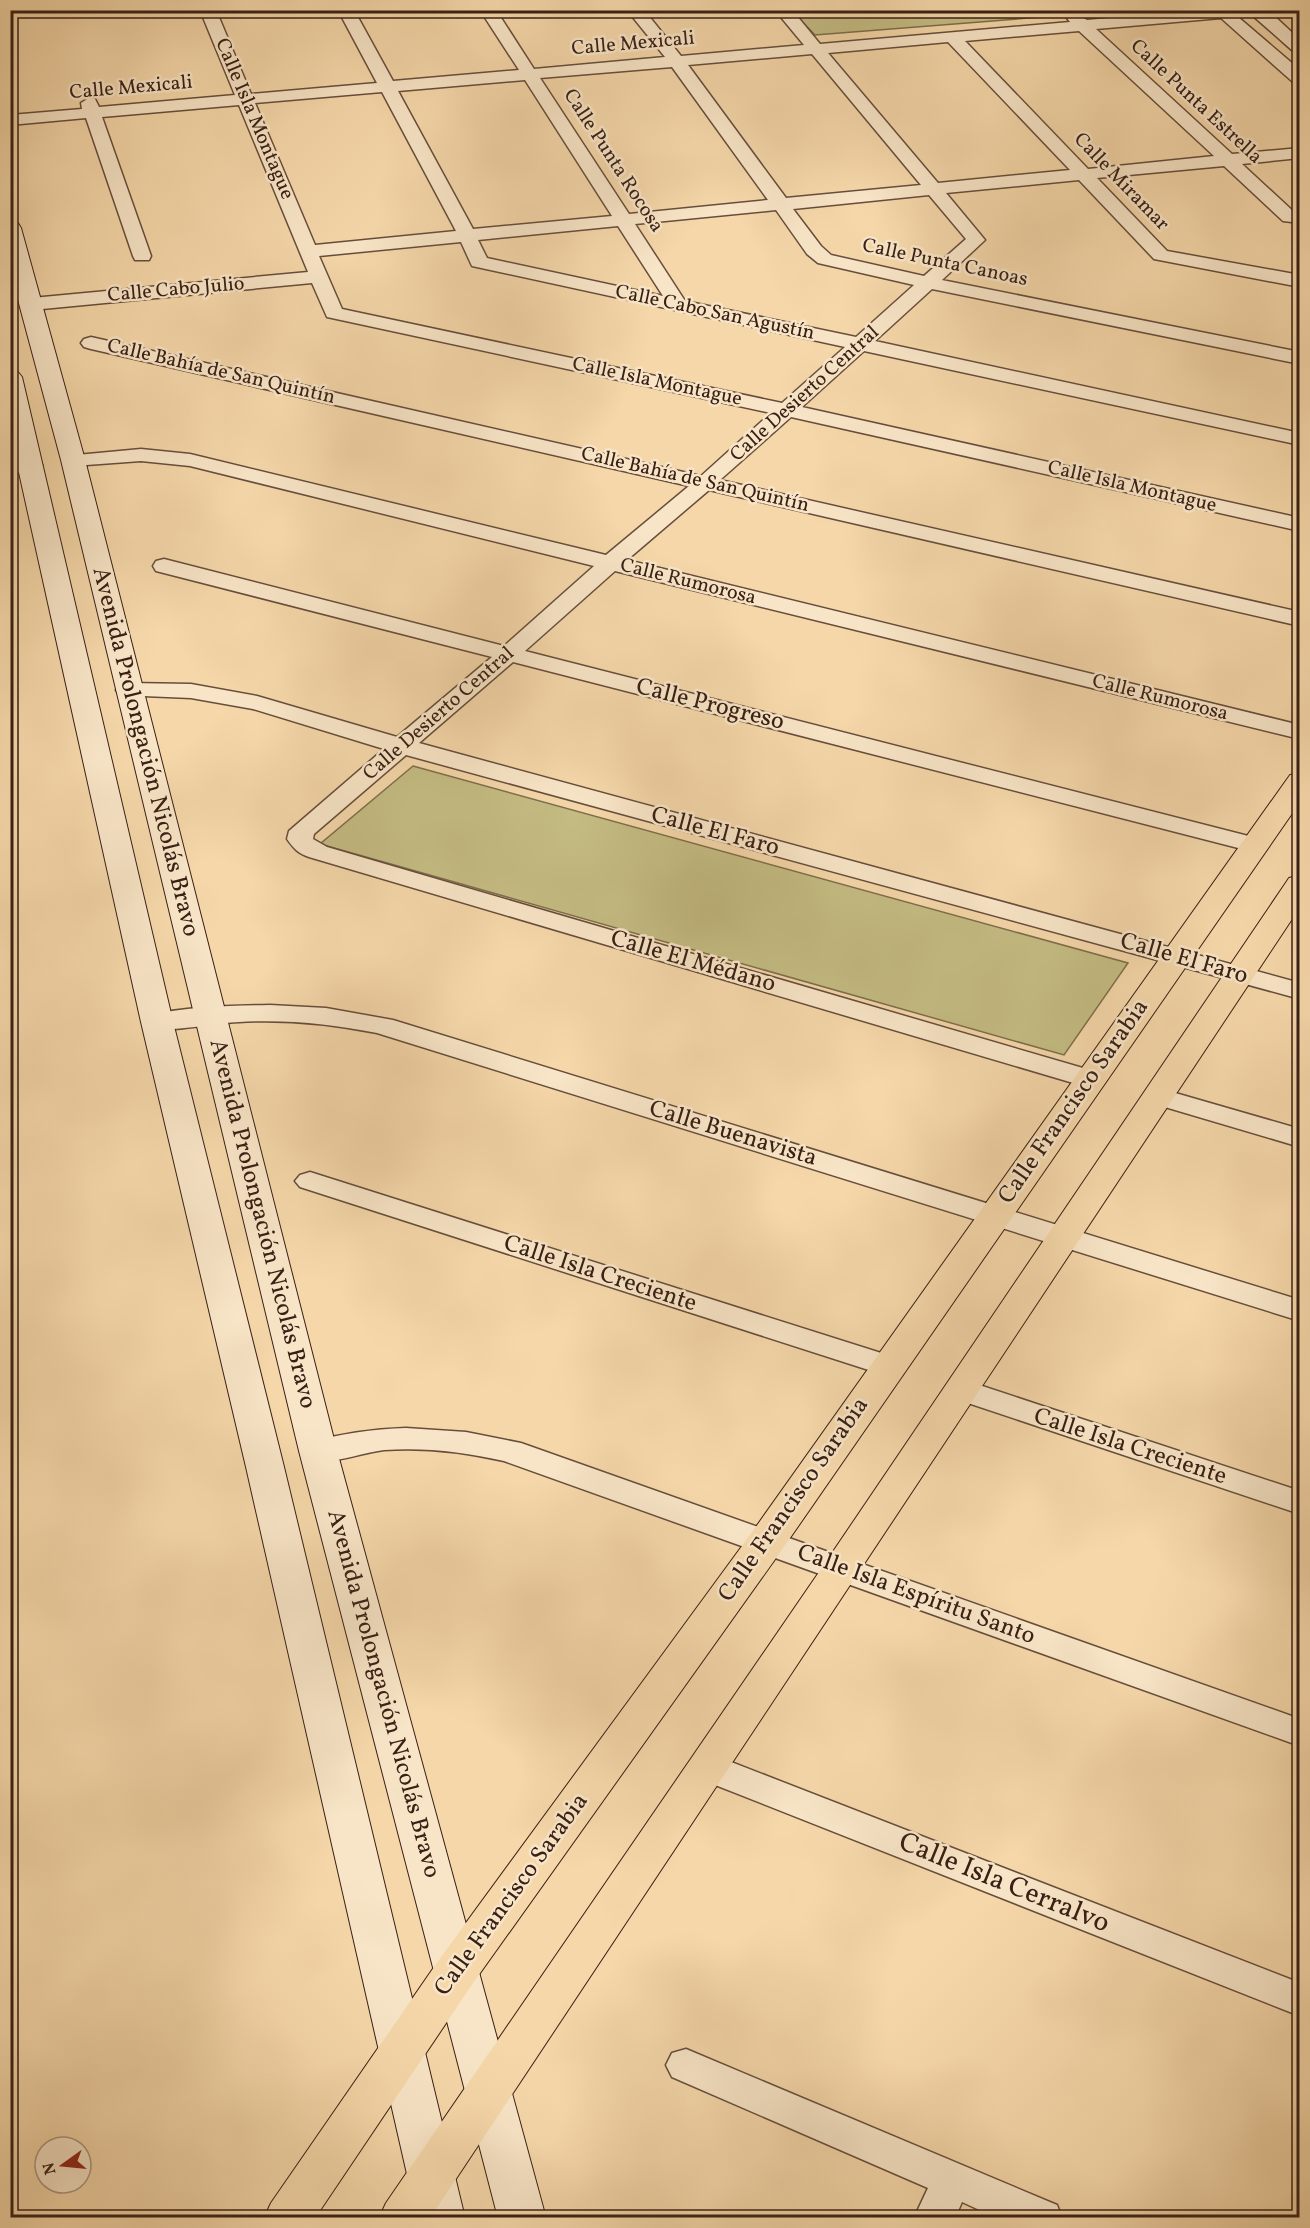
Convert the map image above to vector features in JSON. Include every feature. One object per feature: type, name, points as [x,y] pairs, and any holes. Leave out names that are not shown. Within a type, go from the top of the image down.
[{"type":"main road","name":"Avenida Prolongación Nicolás Bravo","points":[[10,228],[73,460],[128,690],[211,1014],[318,1450],[522,2217]]},
{"type":"main road","name":"Avenida Prolongación Nicolás Bravo","points":[[10,378],[21,466],[262,1456],[436,2196]]},
{"type":"main road","points":[[21,466],[73,460]]},
{"type":"main road","name":"Calle Francisco Sarabia","points":[[288,2217],[457,1970],[767,1541],[1299,781]]},
{"type":"main road","points":[[403,2217],[436,2196],[488,2091],[842,1569],[1299,884]]},
{"type":"street","name":"Calle Isla Montague","points":[[208,10],[334,313],[787,410],[1299,525]]},
{"type":"street","name":"Calle Cabo San Agustín","points":[[346,10],[467,235],[479,262],[1299,439]]},
{"type":"street","name":"Calle Punta Rocosa","points":[[488,10],[679,306]]},
{"type":"street","name":"Calle Punta Canoas","points":[[634,10],[672,57],[814,250],[825,259],[928,283],[1299,358]]},
{"type":"street","name":"Calle Desierto Central","points":[[300,839],[302,831],[705,483],[976,240],[783,10]]},
{"type":"street","name":"Calle Mexicali","points":[[10,120],[90,108],[672,57],[1146,10]]},
{"type":"street","name":"Calle Mexicali","points":[[812,44],[952,37],[1075,18],[1260,10]]},
{"type":"street","points":[[1255,11],[1299,49]]},
{"type":"street","points":[[1222,12],[1299,79]]},
{"type":"street","name":"Calle Punta Estrella","points":[[1075,18],[1289,217],[1299,218]]},
{"type":"street","name":"Calle Miramar","points":[[952,37],[1161,255],[1299,281]]},
{"type":"street","name":"Calle Mexicali","points":[[10,110],[90,108]]},
{"type":"street","points":[[90,108],[142,256]]},
{"type":"street","points":[[309,251],[1299,153]]},
{"type":"street","name":"Calle Cabo Julio","points":[[32,304],[320,277]]},
{"type":"street","name":"Calle Bahía de San Quintín","points":[[90,343],[1299,619]]},
{"type":"street","name":"Calle Rumorosa","points":[[73,460],[141,455],[190,460],[1299,732]]},
{"type":"street","name":"Calle Progreso","points":[[164,566],[1255,844]]},
{"type":"street","name":"Calle El Faro","points":[[128,690],[191,691],[257,703],[400,746],[1299,991]]},
{"type":"street","name":"Calle El Médano","points":[[300,839],[306,847],[318,852],[1090,1079]]},
{"type":"street","name":"Calle Buenavista","points":[[157,1022],[211,1014],[308,1012],[345,1017],[382,1026],[1299,1311]]},
{"type":"street","points":[[1158,1096],[1299,1138]]},
{"type":"street","name":"Calle Isla Creciente","points":[[310,1181],[889,1366]]},
{"type":"street","name":"Calle Isla Creciente","points":[[961,1390],[1299,1503]]},
{"type":"street","name":"Calle Isla Espíritu Santo","points":[[318,1450],[389,1439],[439,1438],[510,1451],[1299,1733]]},
{"type":"street","name":"Calle Isla Cerralvo","points":[[708,1767],[1299,2000]]},
{"type":"street","points":[[686,2065],[1042,2217]]},
{"type":"street","points":[[934,2217],[952,2180]]},
{"type":"shaded area","points":[[1062,10],[1067,15],[815,35],[792,11]]},
{"type":"shaded area","points":[[413,766],[1128,963],[1064,1055],[320,844]]}]
